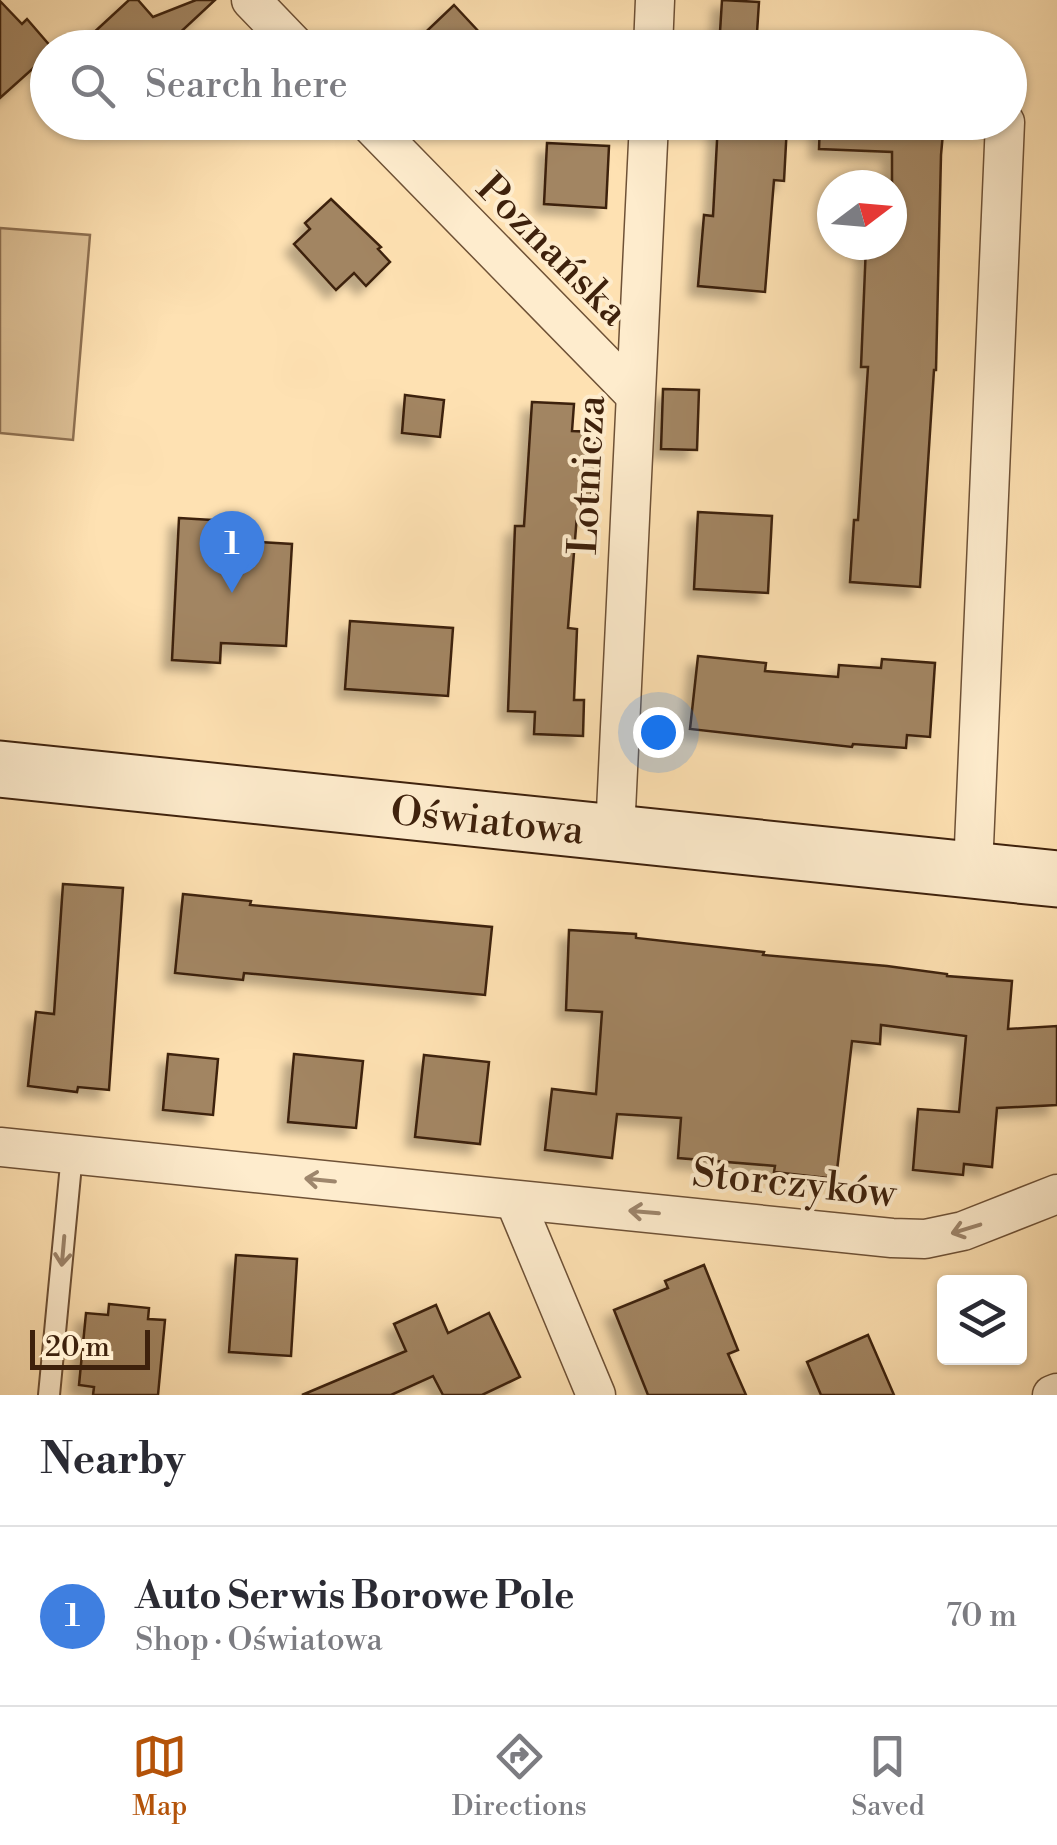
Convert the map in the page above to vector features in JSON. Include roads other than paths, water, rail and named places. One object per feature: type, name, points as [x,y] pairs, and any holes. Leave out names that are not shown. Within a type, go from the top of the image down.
[{"type":"street","points":[[251,0],[279,30]]},
{"type":"street","points":[[654,30],[655,0]]},
{"type":"street","name":"Poznańska","points":[[385,140],[634,394]]},
{"type":"street","name":"Lotnicza","points":[[615,832],[648,140]]},
{"type":"street","points":[[972,869],[1005,140]]},
{"type":"street","name":"Oświatowa","points":[[0,769],[1057,879]]},
{"type":"street","name":"Storczyków","points":[[0,1148],[926,1239],[964,1231],[1057,1194]]},
{"type":"street","points":[[515,1201],[596,1395]]},
{"type":"lane","points":[[49,1395],[72,1154]]},
{"type":"place","name":"Auto Serwis Borowe Pole","points":[[232,593]]}]
